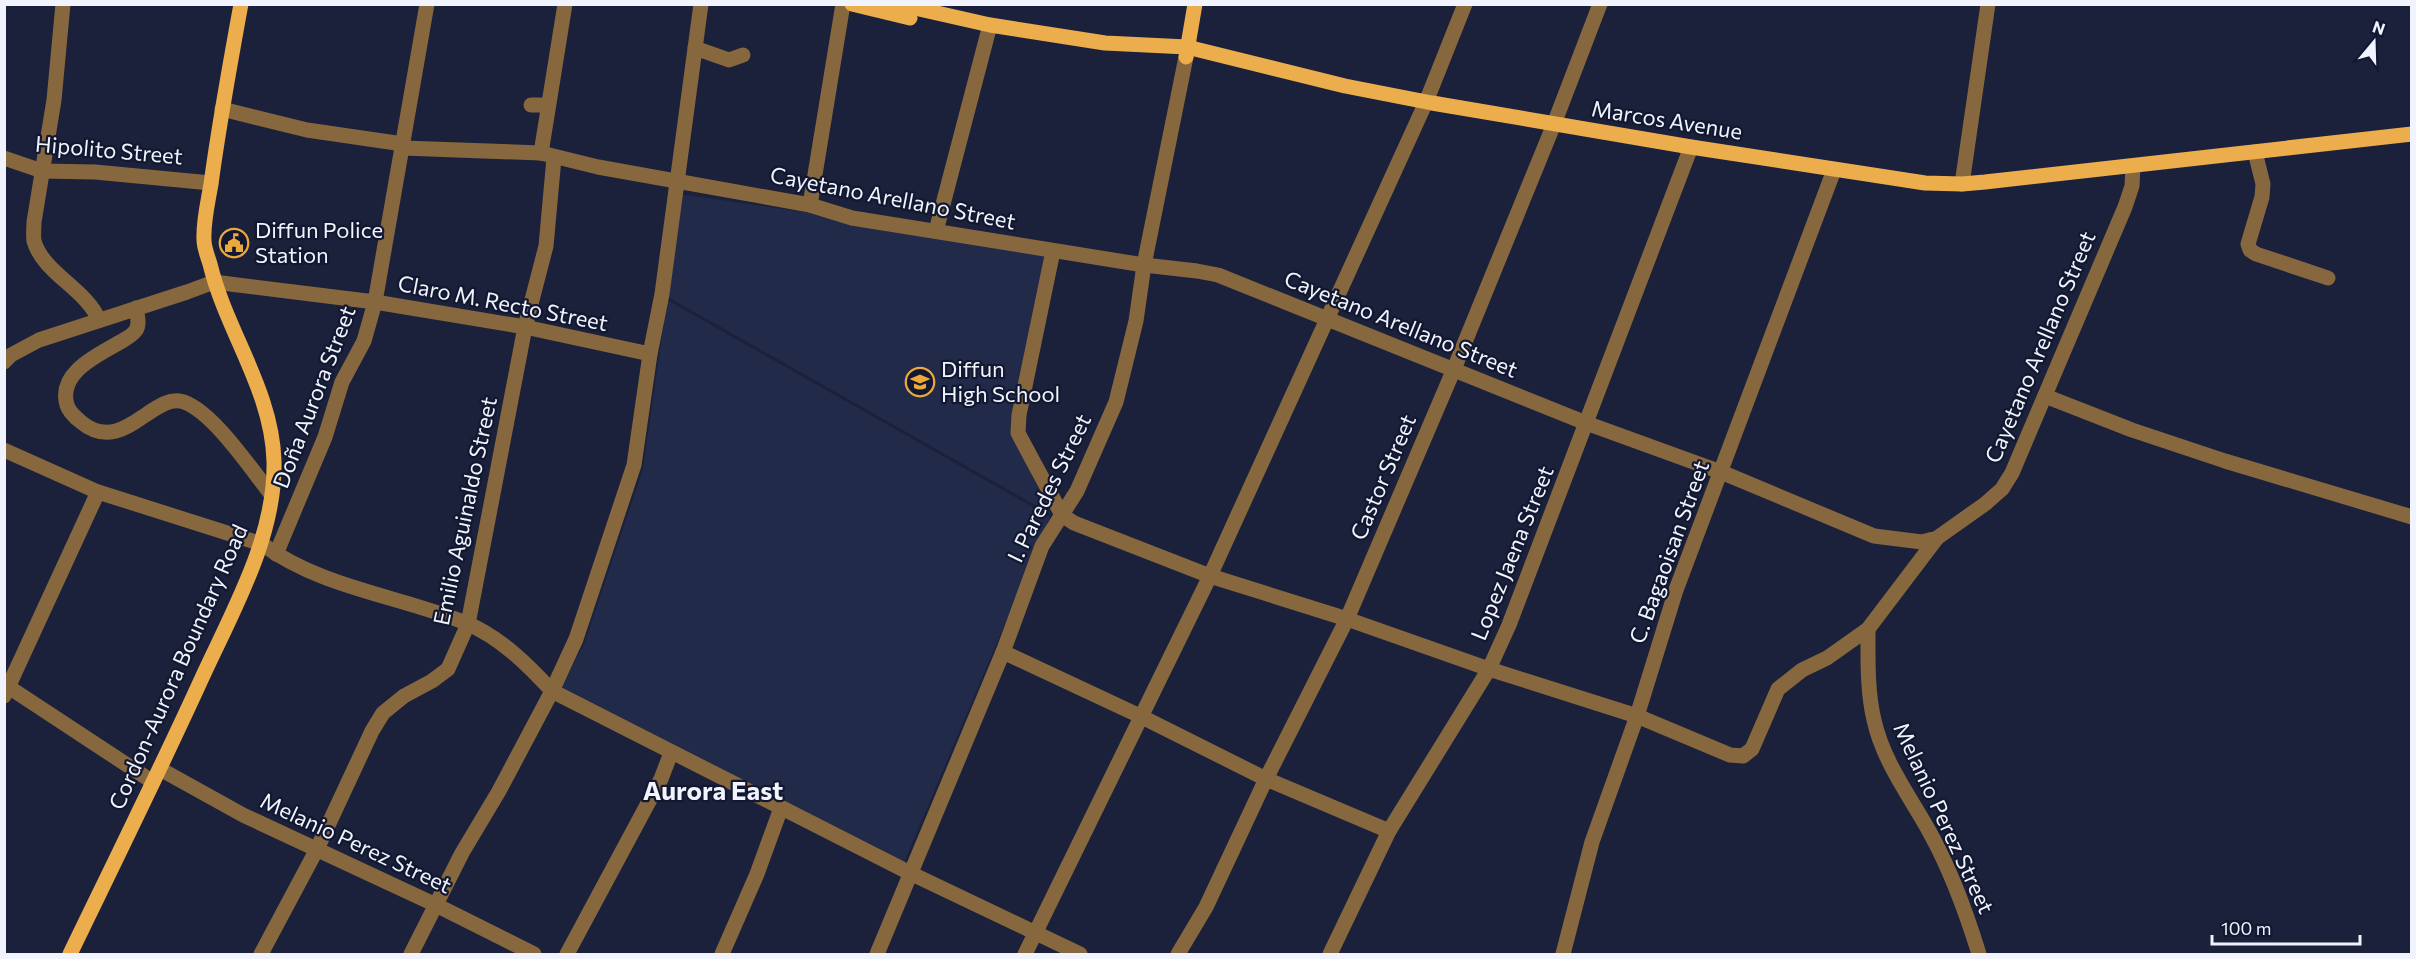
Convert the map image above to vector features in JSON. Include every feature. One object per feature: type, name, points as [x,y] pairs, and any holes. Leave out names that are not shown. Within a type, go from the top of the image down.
[{"type":"main road","name":"Cordon-Aurora Boundary Road","points":[[70,954],[156,776],[262,544],[268,524],[274,461],[268,421],[252,371],[228,321],[214,282],[204,240],[222,109],[241,4]]},
{"type":"main road","name":"Marcos Avenue","points":[[852,4],[989,29],[1191,52],[1426,102],[1691,147],[1925,183],[1962,184],[2412,134]]},
{"type":"main road","name":"Marcos Avenue","points":[[897,4],[989,29]]},
{"type":"main road","points":[[1191,52],[1195,4]]},
{"type":"street","points":[[63,4],[54,100],[34,222],[34,241],[44,258],[88,300],[99,320]]},
{"type":"street","name":"Doña Aurora Street","points":[[276,554],[325,437],[342,382],[364,341],[375,302],[427,4]]},
{"type":"street","name":"Emilio Aguinaldo Street","points":[[261,954],[383,713],[404,696],[432,681],[448,669],[468,624],[525,327],[546,246],[549,101],[565,4]]},
{"type":"street","points":[[411,954],[462,853],[499,791],[552,691],[576,639],[634,465],[650,354],[662,294],[701,4]]},
{"type":"street","points":[[810,205],[843,4]]},
{"type":"street","points":[[1025,954],[1210,576],[1426,102],[1465,4]]},
{"type":"street","name":"Castor Street","points":[[1178,954],[1206,907],[1266,779],[1347,619],[1454,369],[1554,124],[1600,4]]},
{"type":"street","points":[[1962,184],[1988,4]]},
{"type":"street","points":[[936,231],[989,29]]},
{"type":"street","points":[[695,48],[729,60],[743,55]]},
{"type":"street","name":"I. Paredes Street","points":[[877,954],[1003,652],[1041,546],[1077,491],[1116,402],[1136,321],[1144,265],[1191,52]]},
{"type":"street","points":[[531,105],[549,101],[544,82]]},
{"type":"street","name":"Cayetano Arellano Street","points":[[222,109],[307,130],[403,146],[548,156],[810,205],[852,218],[1218,275],[1586,423],[1721,472],[1874,536],[1922,542],[1937,538],[1986,504],[2002,489],[2012,473],[2125,207],[2132,186],[2133,166]]},
{"type":"street","name":"Lopez Jaena Street","points":[[1330,954],[1389,831],[1489,669],[1509,625],[1691,147]]},
{"type":"street","points":[[2255,152],[2263,184],[2262,197],[2249,236],[2250,250],[2328,278]]},
{"type":"street","name":"Hipolito Street","points":[[4,158],[42,171],[95,172],[211,183]]},
{"type":"street","name":"C. Bagaoisan Street","points":[[1563,954],[1593,842],[1637,716],[1676,590],[1834,170]]},
{"type":"street","points":[[1053,251],[1019,415],[1018,433],[1062,514],[1074,524],[1210,576],[1347,619],[1489,669],[1637,716],[1731,755],[1743,756],[1752,749],[1778,689],[1802,670],[1827,657],[1868,629],[1937,538]]},
{"type":"street","name":"Claro M. Recto Street","points":[[4,362],[11,355],[39,340],[214,282],[375,302],[525,327],[650,354]]},
{"type":"street","points":[[136,308],[139,322],[134,333],[85,363],[70,381],[66,392],[67,405],[74,416],[87,427],[100,431],[116,431],[135,423],[166,402],[176,400],[186,403],[213,423],[271,494]]},
{"type":"street","points":[[2045,396],[2184,447],[2412,517]]},
{"type":"street","points":[[4,450],[98,492],[262,544],[276,554],[345,584],[468,624],[499,642],[527,664],[552,691],[910,873],[1080,954]]},
{"type":"street","points":[[6,689],[98,492]]},
{"type":"street","name":"Melanio Perez Street","points":[[1868,629],[1869,688],[1874,721],[1883,748],[1930,834],[1966,912],[1979,954]]},
{"type":"street","points":[[1003,652],[1140,716],[1266,779],[1389,831]]},
{"type":"street","name":"Melanio Perez Street","points":[[6,689],[156,776],[436,905],[534,954]]},
{"type":"street","points":[[567,954],[661,779],[670,753]]},
{"type":"street","points":[[722,954],[781,808]]},
{"type":"shaded area","name":"Diffun High School","points":[[680,194],[816,214],[1045,256],[1012,421],[1024,457],[1051,514],[668,297]]},
{"type":"shaded area","points":[[667,300],[1050,517],[903,865],[559,692],[584,644],[643,469]]},
{"type":"place","name":"Diffun Police Station","points":[[234,243]]},
{"type":"place","name":"Diffun High School","points":[[920,382]]},
{"type":"district","name":"Aurora East","points":[[713,791]]}]
